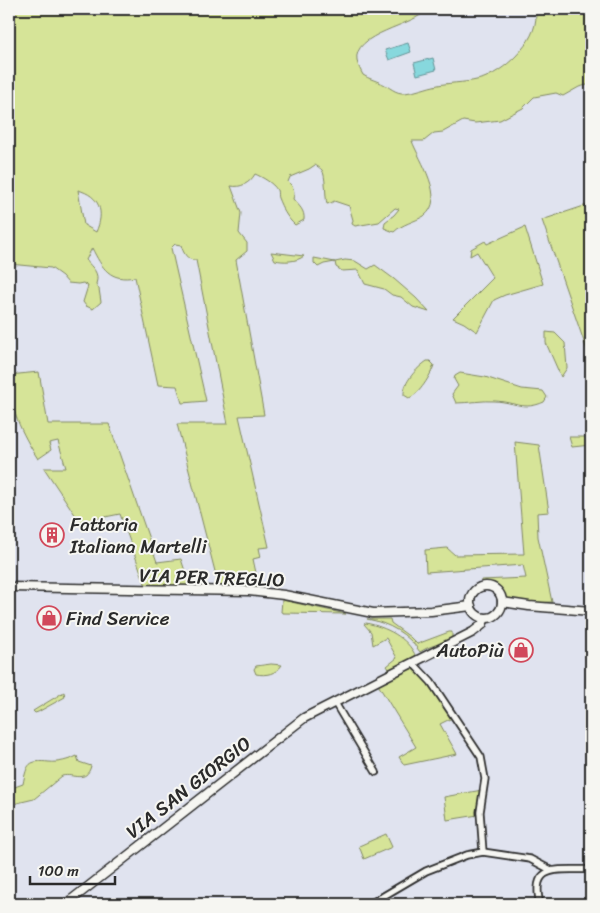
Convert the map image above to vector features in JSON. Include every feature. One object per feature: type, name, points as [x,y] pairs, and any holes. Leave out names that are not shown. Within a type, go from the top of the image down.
[{"type":"main road","name":"VIA PER TREGLIO","points":[[9,587],[249,591],[284,595],[372,613],[431,611],[471,606]]},
{"type":"main road","points":[[482,587],[492,587],[499,593],[502,602],[496,615],[485,618],[477,615],[470,601],[474,592],[482,587]]},
{"type":"main road","points":[[502,602],[529,606],[591,610]]},
{"type":"main road","name":"VIA SAN GIORGIO","points":[[66,904],[304,718],[473,632],[482,625],[485,618]]},
{"type":"street","points":[[413,663],[431,682],[481,758],[485,779],[480,812],[483,852]]},
{"type":"street","points":[[335,703],[376,772]]},
{"type":"street","points":[[370,904],[426,871],[461,857],[483,852],[530,859],[551,870],[591,868]]},
{"type":"street","points":[[540,904],[538,882],[551,870]]},
{"type":"green space","points":[[9,9],[428,9],[421,15],[385,31],[364,43],[358,51],[357,61],[363,75],[395,91],[405,93],[438,85],[478,80],[493,74],[513,59],[528,40],[536,19],[535,9],[591,9],[591,84],[579,87],[563,96],[556,93],[534,97],[523,108],[500,120],[475,123],[463,121],[443,132],[434,133],[424,141],[412,141],[429,179],[433,200],[430,209],[424,216],[394,232],[384,228],[385,222],[399,209],[395,208],[379,222],[355,226],[352,224],[353,220],[349,206],[334,201],[327,204],[323,173],[315,165],[290,177],[288,182],[294,190],[293,199],[304,213],[304,220],[295,225],[283,209],[277,190],[264,179],[255,174],[245,184],[231,186],[241,213],[239,233],[247,243],[247,251],[236,260],[264,415],[239,416],[269,547],[259,548],[261,557],[253,559],[259,587],[219,587],[177,424],[228,424],[196,260],[188,258],[181,245],[175,244],[171,248],[206,401],[182,403],[177,386],[158,385],[135,277],[119,277],[108,272],[99,262],[92,248],[86,260],[96,273],[96,284],[99,289],[101,302],[93,309],[86,306],[83,302],[88,286],[83,283],[68,283],[51,268],[9,264]],"holes":[[[78,190],[91,196],[99,206],[100,218],[96,232],[84,225]]]},
{"type":"green space","points":[[587,205],[591,217],[591,362],[542,220]]},
{"type":"green space","points":[[525,227],[543,284],[494,300],[477,332],[453,318],[493,278],[477,252],[470,256],[471,249],[485,241],[487,244]]},
{"type":"green space","points":[[271,252],[304,256],[294,260],[278,261],[275,260]]},
{"type":"green space","points":[[314,258],[335,262],[318,267],[314,263]]},
{"type":"green space","points":[[355,261],[368,269],[375,265],[416,298],[429,312],[413,307],[401,297],[392,295],[384,289],[365,284],[358,270],[342,271],[336,267],[335,262]]},
{"type":"green space","points":[[546,332],[555,333],[565,343],[567,368],[561,377],[546,343]]},
{"type":"green space","points":[[427,361],[434,365],[430,374],[421,389],[409,398],[404,395],[408,380]]},
{"type":"green space","points":[[39,372],[48,424],[109,424],[157,562],[181,559],[190,586],[146,586],[120,514],[80,522],[44,468],[66,468],[58,441],[49,443],[51,450],[38,459],[21,429],[14,409],[9,375]]},
{"type":"green space","points":[[460,373],[485,377],[522,389],[543,391],[547,397],[544,402],[531,406],[490,401],[456,403],[452,394],[458,386],[454,379]]},
{"type":"green space","points":[[569,437],[591,437],[591,445],[572,447]]},
{"type":"green space","points":[[515,442],[539,445],[549,512],[537,513],[538,537],[552,602],[517,603],[507,598],[494,585],[481,583],[481,580],[526,578],[523,565],[426,572],[425,550],[447,548],[455,555],[524,554]]},
{"type":"green space","points":[[282,600],[346,614],[283,613],[281,612]]},
{"type":"green space","points":[[367,619],[390,619],[391,623],[417,644],[449,632],[452,632],[452,639],[420,652],[410,640],[397,630],[383,623]]},
{"type":"green space","points":[[364,624],[381,627],[395,634],[407,644],[416,657],[391,672],[387,666],[397,658],[386,638],[373,645],[371,632]]},
{"type":"green space","points":[[282,665],[270,674],[256,674],[254,669],[256,666]]},
{"type":"green space","points":[[410,668],[423,676],[452,718],[440,724],[457,754],[404,765],[399,757],[416,747],[377,683]]},
{"type":"green space","points":[[64,692],[65,697],[38,712],[35,713],[33,711]]},
{"type":"green space","points":[[77,756],[79,762],[91,766],[86,775],[79,777],[62,776],[34,799],[13,804],[9,810],[9,789],[23,784],[30,764],[37,762],[60,762]]},
{"type":"green space","points":[[482,790],[478,815],[447,820],[444,797]]},
{"type":"green space","points":[[386,834],[392,847],[364,859],[359,846]]},
{"type":"water","points":[[408,43],[411,52],[389,60],[385,50]]},
{"type":"water","points":[[433,58],[436,70],[417,75],[414,63]]},
{"type":"place","name":"Fattoria Italiana Martelli","points":[[52,535]]},
{"type":"place","name":"Find Service","points":[[49,618]]},
{"type":"place","name":"AutoPiù","points":[[521,650]]}]
